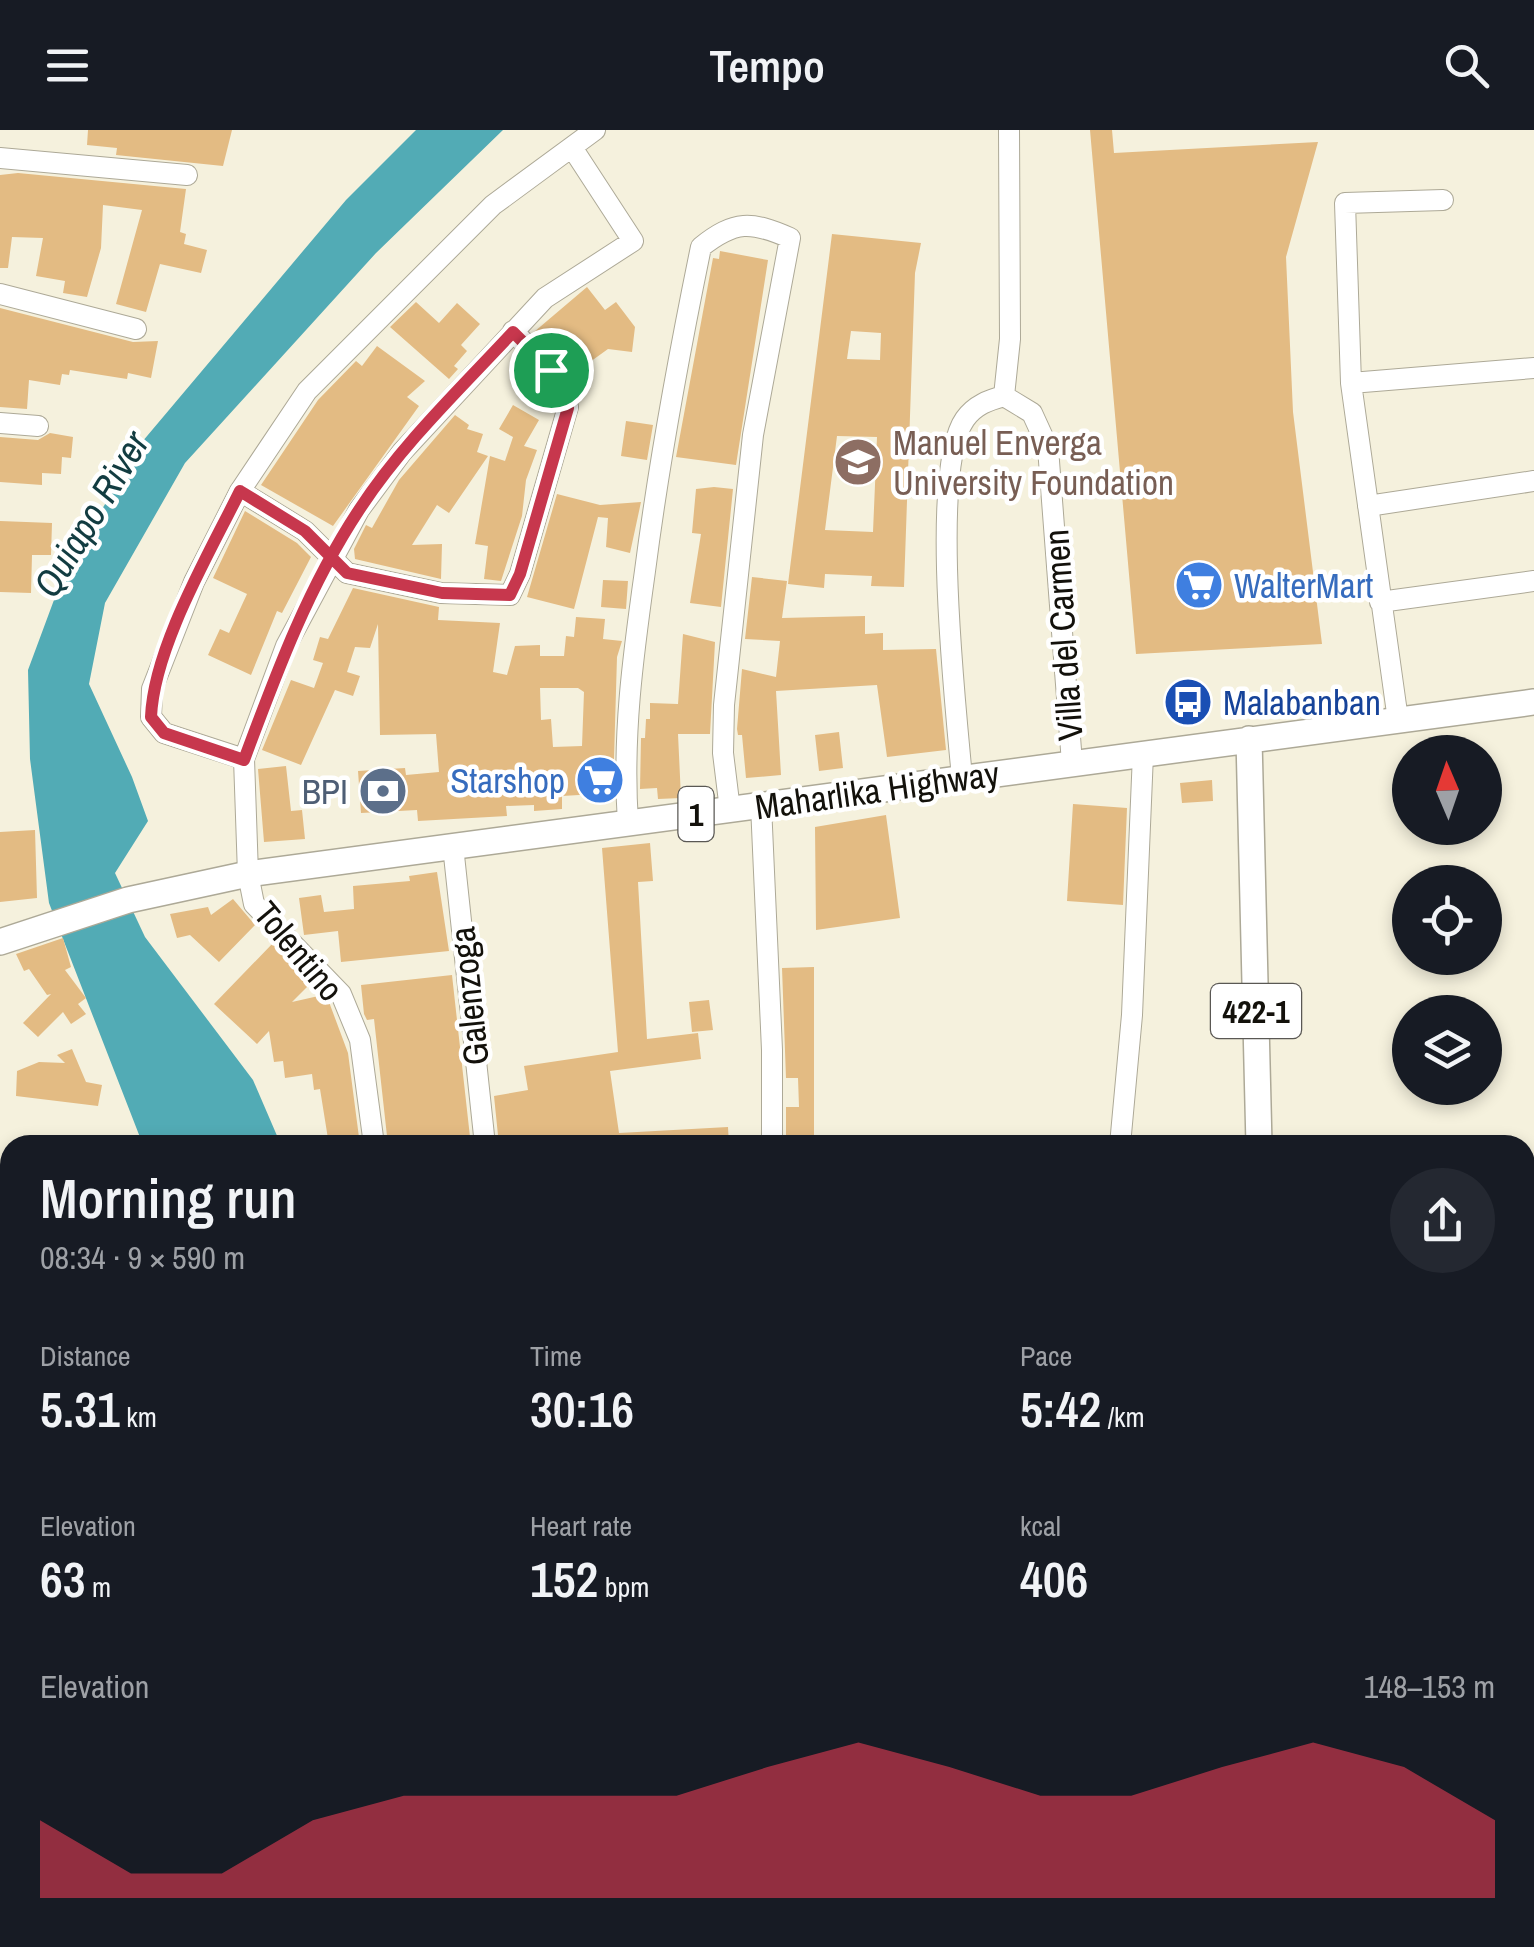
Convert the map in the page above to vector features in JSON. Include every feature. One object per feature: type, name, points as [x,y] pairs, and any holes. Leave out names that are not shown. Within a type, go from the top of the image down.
[{"type":"main road","name":"Maharlika Highway","points":[[0,942],[128,900],[248,874],[1534,702]]},
{"type":"main road","name":"422-1","points":[[1249,740],[1259,1135]]},
{"type":"street","points":[[244,760],[164,733],[151,717],[152,688],[194,582],[240,491],[307,391],[399,295],[493,205],[596,130]]},
{"type":"street","points":[[962,778],[947,614],[951,458],[964,420],[984,401],[1004,396],[1010,339],[1008,130]]},
{"type":"street","points":[[248,874],[244,760],[286,646],[359,510],[402,452],[545,298],[633,242],[573,149]]},
{"type":"street","points":[[0,158],[187,174]]},
{"type":"street","points":[[1398,720],[1350,384],[1345,204],[1443,200]]},
{"type":"street","points":[[628,823],[624,761],[627,702],[676,366],[701,247],[723,230],[757,224],[790,238],[753,435],[724,705],[723,752],[730,810]]},
{"type":"street","points":[[0,294],[136,329]]},
{"type":"street","points":[[240,491],[305,531],[347,573],[442,593],[510,595],[520,574],[568,408],[551,370],[513,332]]},
{"type":"street","points":[[1350,384],[1534,368]]},
{"type":"street","name":"Villa del Carmen","points":[[1004,396],[1032,413],[1048,448],[1072,764]]},
{"type":"street","points":[[0,423],[38,426]]},
{"type":"street","points":[[1368,506],[1534,481]]},
{"type":"street","points":[[1380,602],[1534,581]]},
{"type":"street","points":[[1121,1135],[1132,1015],[1143,754]]},
{"type":"street","points":[[761,806],[772,1135]]},
{"type":"street","name":"Galenzoga","points":[[454,846],[484,1135]]},
{"type":"street","name":"Tolentino","points":[[248,874],[254,904],[340,994],[360,1040],[373,1135]]},
{"type":"water","points":[[416,130],[503,130],[376,253],[185,463],[105,603],[89,684],[148,821],[115,873],[145,937],[253,1080],[277,1135],[139,1135],[49,903],[30,759],[28,670],[64,573],[142,442],[346,200]]},
{"type":"building","points":[[88,130],[232,130],[223,166],[116,155],[117,148],[87,145]]},
{"type":"building","points":[[1090,130],[1112,130],[1114,153],[1318,142],[1286,257],[1293,412],[1322,644],[1136,654]]},
{"type":"building","points":[[18,173],[186,189],[180,232],[186,234],[184,244],[207,250],[201,273],[160,264],[146,312],[116,304],[142,210],[103,205],[101,248],[87,297],[63,293],[65,281],[36,276],[43,238],[12,237],[8,268],[0,268],[0,175]]},
{"type":"building","points":[[832,234],[921,243],[915,273],[904,587],[871,586],[872,576],[825,574],[824,588],[788,584]],"holes":[[[851,331],[881,333],[880,360],[847,359]],[[837,436],[877,437],[873,532],[825,530]]]},
{"type":"building","points":[[720,251],[768,260],[736,465],[676,457],[713,258],[719,259]]},
{"type":"building","points":[[587,287],[605,310],[616,302],[635,327],[632,352],[608,349],[569,377],[561,361],[534,332]]},
{"type":"building","points":[[416,302],[439,323],[457,303],[480,324],[461,345],[467,351],[449,379],[390,327]]},
{"type":"building","points":[[0,308],[133,342],[158,341],[151,378],[128,373],[127,379],[70,370],[69,375],[62,374],[60,385],[29,380],[27,409],[0,407]]},
{"type":"building","points":[[377,346],[425,381],[407,397],[419,406],[333,526],[261,485],[318,400],[356,361],[362,366]]},
{"type":"building","points":[[513,405],[539,420],[524,446],[537,450],[526,480],[522,516],[501,581],[484,579],[488,546],[475,544],[490,456],[505,461],[513,437],[499,429]]},
{"type":"building","points":[[455,415],[469,425],[467,429],[483,434],[477,452],[488,456],[449,513],[437,505],[412,545],[442,544],[441,579],[355,559],[354,549],[366,525],[372,528],[399,480]]},
{"type":"building","points":[[626,421],[653,425],[647,460],[621,456]]},
{"type":"building","points":[[50,433],[73,437],[71,458],[62,457],[61,474],[42,473],[42,485],[0,482],[0,437],[38,440]]},
{"type":"building","points":[[696,489],[733,489],[721,607],[690,603],[701,534],[692,533]]},
{"type":"building","points":[[557,494],[600,505],[641,502],[630,553],[606,547],[608,518],[598,517],[574,609],[527,597]]},
{"type":"building","points":[[245,511],[297,543],[311,557],[282,613],[277,611],[251,675],[208,655],[220,629],[229,633],[247,594],[213,578]]},
{"type":"building","points":[[0,521],[52,523],[51,555],[32,555],[31,593],[0,592]]},
{"type":"building","points":[[752,577],[787,581],[782,618],[865,616],[865,634],[883,633],[883,650],[936,649],[946,750],[887,757],[877,685],[776,691],[781,775],[746,778],[742,735],[738,735],[737,729],[742,669],[776,677],[780,641],[745,639]]},
{"type":"building","points":[[603,580],[628,581],[626,609],[601,607]]},
{"type":"building","points":[[353,588],[439,607],[438,620],[500,623],[493,672],[507,675],[515,646],[540,645],[540,656],[564,656],[566,636],[574,637],[576,617],[605,619],[603,639],[622,641],[617,657],[613,793],[562,796],[562,809],[534,811],[534,805],[506,806],[507,816],[418,821],[417,810],[361,813],[358,771],[405,768],[406,775],[439,772],[436,734],[380,735],[378,624],[370,648],[355,647],[347,672],[360,676],[353,696],[335,690],[301,765],[262,750],[291,680],[314,688],[323,663],[313,660],[320,637],[328,639]],"holes":[[[540,688],[578,688],[584,692],[582,746],[553,747],[551,719],[541,720]]]},
{"type":"building","points":[[683,634],[715,642],[710,734],[678,734],[681,798],[658,799],[657,788],[640,789],[641,738],[645,738],[646,719],[650,719],[650,703],[678,704]]},
{"type":"building","points":[[839,732],[843,768],[819,771],[815,735]]},
{"type":"building","points":[[286,766],[291,811],[302,810],[305,839],[264,842],[258,769]]},
{"type":"building","points":[[1212,780],[1213,801],[1182,803],[1180,783]]},
{"type":"building","points":[[1073,804],[1127,808],[1123,905],[1067,901]]},
{"type":"building","points":[[886,815],[900,918],[816,930],[815,827]]},
{"type":"building","points":[[35,830],[37,898],[0,902],[0,832]]},
{"type":"building","points":[[650,843],[653,881],[638,882],[647,1039],[698,1033],[701,1059],[610,1071],[619,1133],[728,1127],[728,1135],[498,1135],[494,1096],[528,1090],[524,1066],[618,1052],[602,848]]},
{"type":"building","points":[[437,872],[449,951],[341,962],[338,931],[304,935],[299,898],[321,895],[324,912],[354,909],[353,886],[410,881],[409,876]]},
{"type":"building","points":[[233,899],[255,925],[219,962],[190,935],[177,938],[170,914],[208,907],[211,915]]},
{"type":"building","points":[[63,938],[71,967],[65,970],[86,998],[78,1004],[86,1014],[71,1024],[63,1012],[38,1037],[23,1023],[51,994],[47,995],[29,969],[24,971],[16,954]]},
{"type":"building","points":[[273,943],[311,983],[292,1002],[323,995],[329,1002],[348,1053],[359,1135],[327,1135],[320,1089],[314,1090],[312,1074],[285,1078],[283,1061],[274,1062],[269,1031],[257,1044],[214,1004]]},
{"type":"building","points":[[814,967],[814,1135],[786,1135],[786,1107],[799,1107],[798,1078],[786,1078],[782,968]]},
{"type":"building","points":[[452,975],[470,1135],[387,1135],[374,1019],[367,1020],[364,1014],[361,985]]},
{"type":"building","points":[[709,1000],[713,1030],[692,1032],[689,1002]]},
{"type":"building","points":[[72,1049],[86,1082],[102,1085],[98,1106],[16,1096],[17,1071],[39,1062],[65,1063],[57,1055]]},
{"type":"place","name":"Manuel Enverga University Foundation","points":[[858,462]]},
{"type":"place","name":"WalterMart","points":[[1199,585]]},
{"type":"place","name":"Malabanban","points":[[1188,702]]},
{"type":"place","name":"Starshop","points":[[600,780]]},
{"type":"place","name":"BPI","points":[[383,791]]},
{"type":"route","points":[[551,370],[513,332],[402,452],[359,510],[332,556],[286,646],[244,760],[164,733],[151,717],[152,688],[194,582],[240,491],[305,531],[332,556],[347,573],[442,593],[510,595],[520,574],[568,408],[551,370]]},
{"type":"water label","name":"Quiapo River","points":[[91,514]]}]
